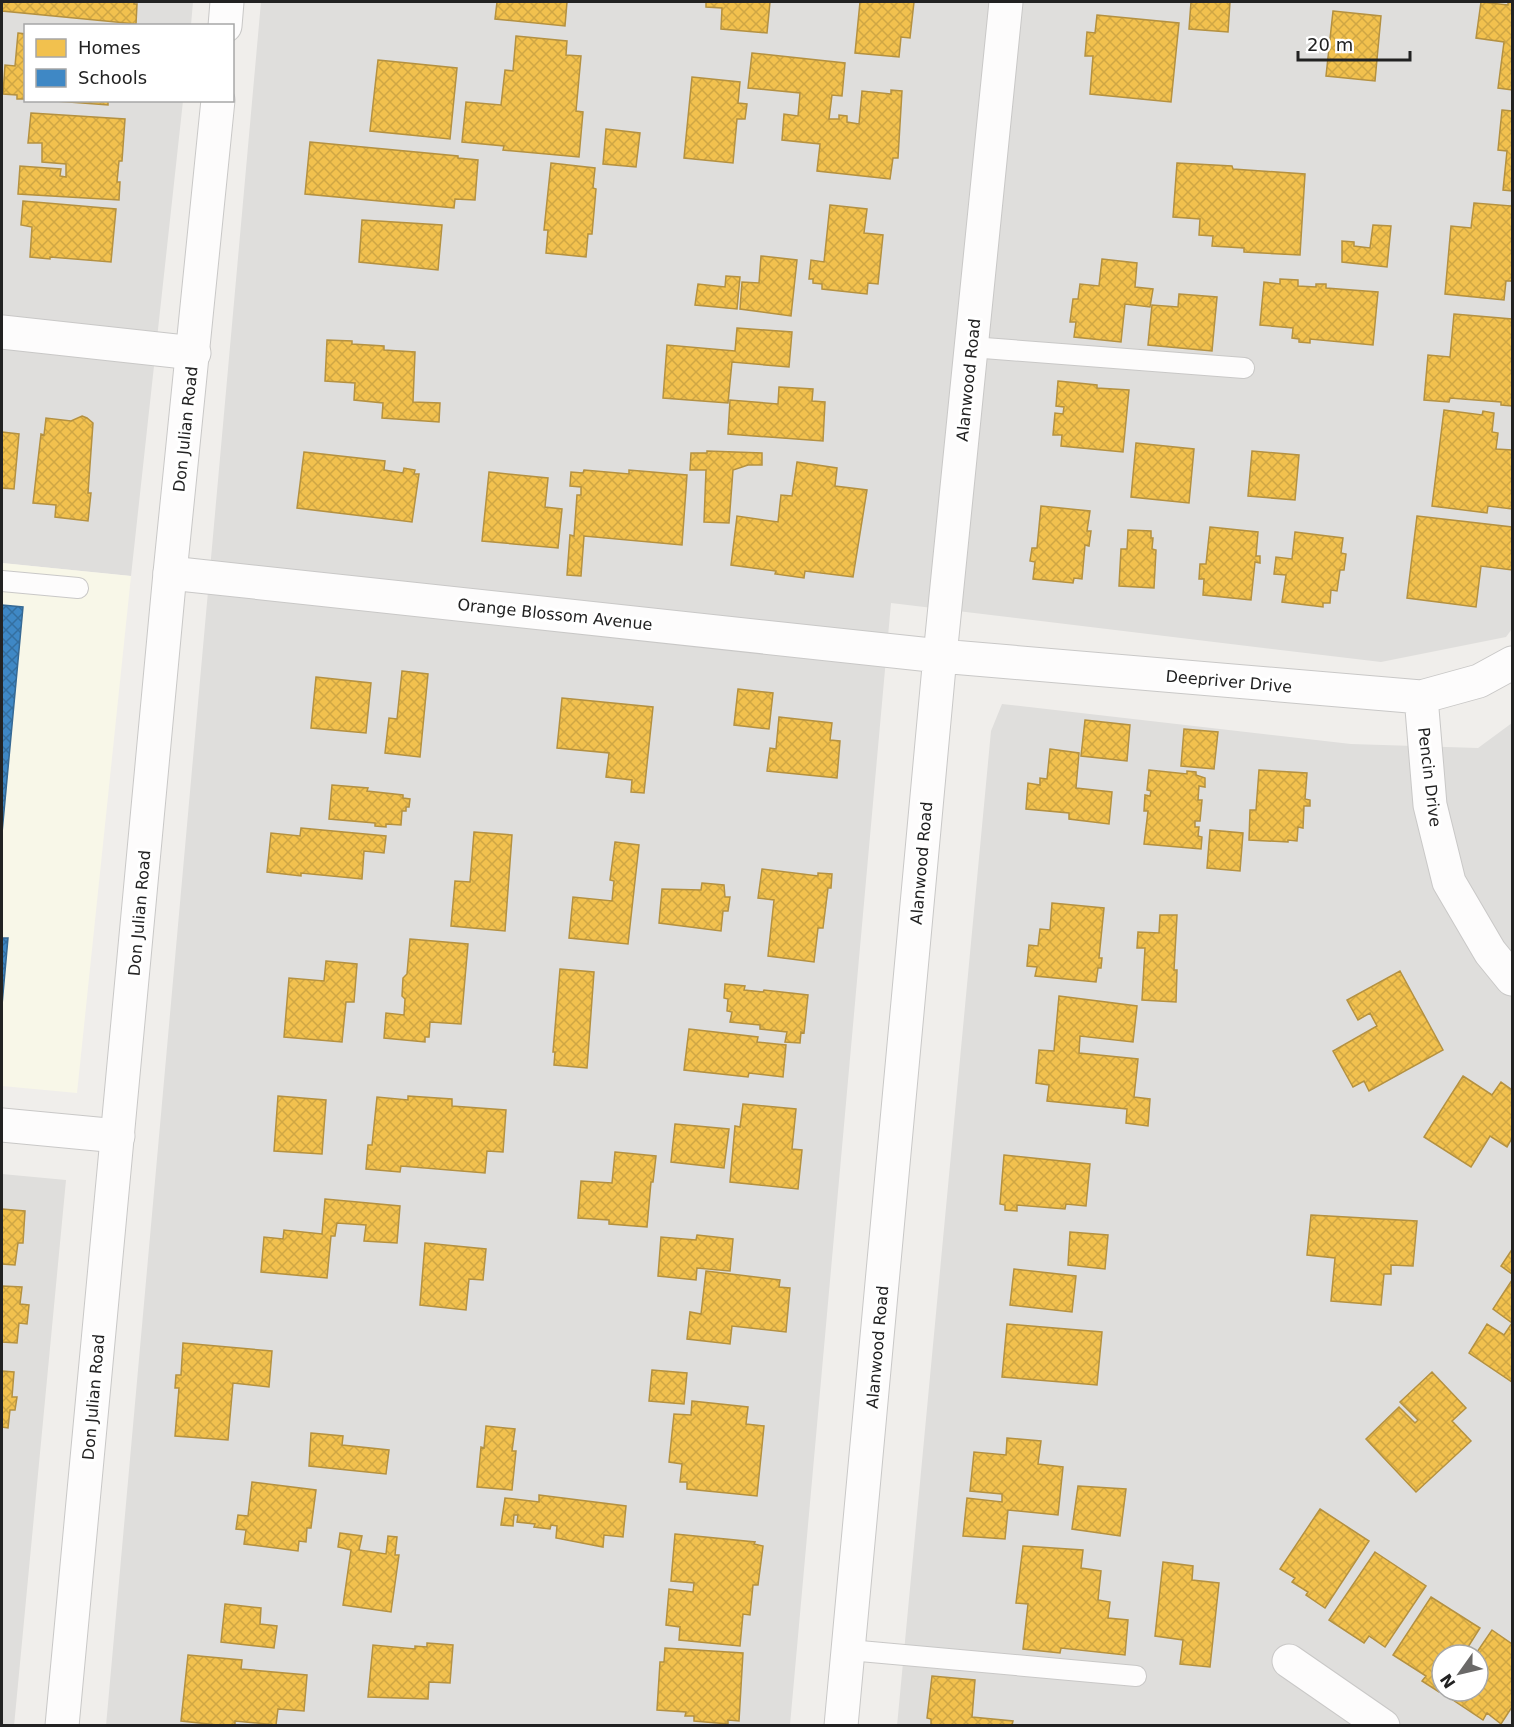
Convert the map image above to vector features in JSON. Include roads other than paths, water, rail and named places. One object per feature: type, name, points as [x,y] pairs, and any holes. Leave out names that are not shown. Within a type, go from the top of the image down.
[{"type":"street","points":[[225,24],[227,2]]},
{"type":"street","name":"Alanwood Road","points":[[842,1725],[940,656],[1006,2]]},
{"type":"street","name":"Don Julian Road","points":[[62,1725],[170,573],[218,102]]},
{"type":"street","points":[[2,332],[194,353]]},
{"type":"street","name":"Orange Blossom Avenue","points":[[170,573],[940,656]]},
{"type":"street","name":"Deepriver Drive","points":[[940,656],[1421,697],[1479,681],[1512,663]]},
{"type":"street","name":"Pencin Drive","points":[[1421,697],[1430,805],[1449,882],[1490,952],[1512,979]]},
{"type":"street","points":[[2,1125],[118,1136]]},
{"type":"street","points":[[1289,1661],[1383,1725]]},
{"type":"lane","points":[[971,347],[1244,369]]},
{"type":"lane","points":[[2,581],[78,588]]},
{"type":"lane","points":[[849,1650],[1136,1676]]}]
